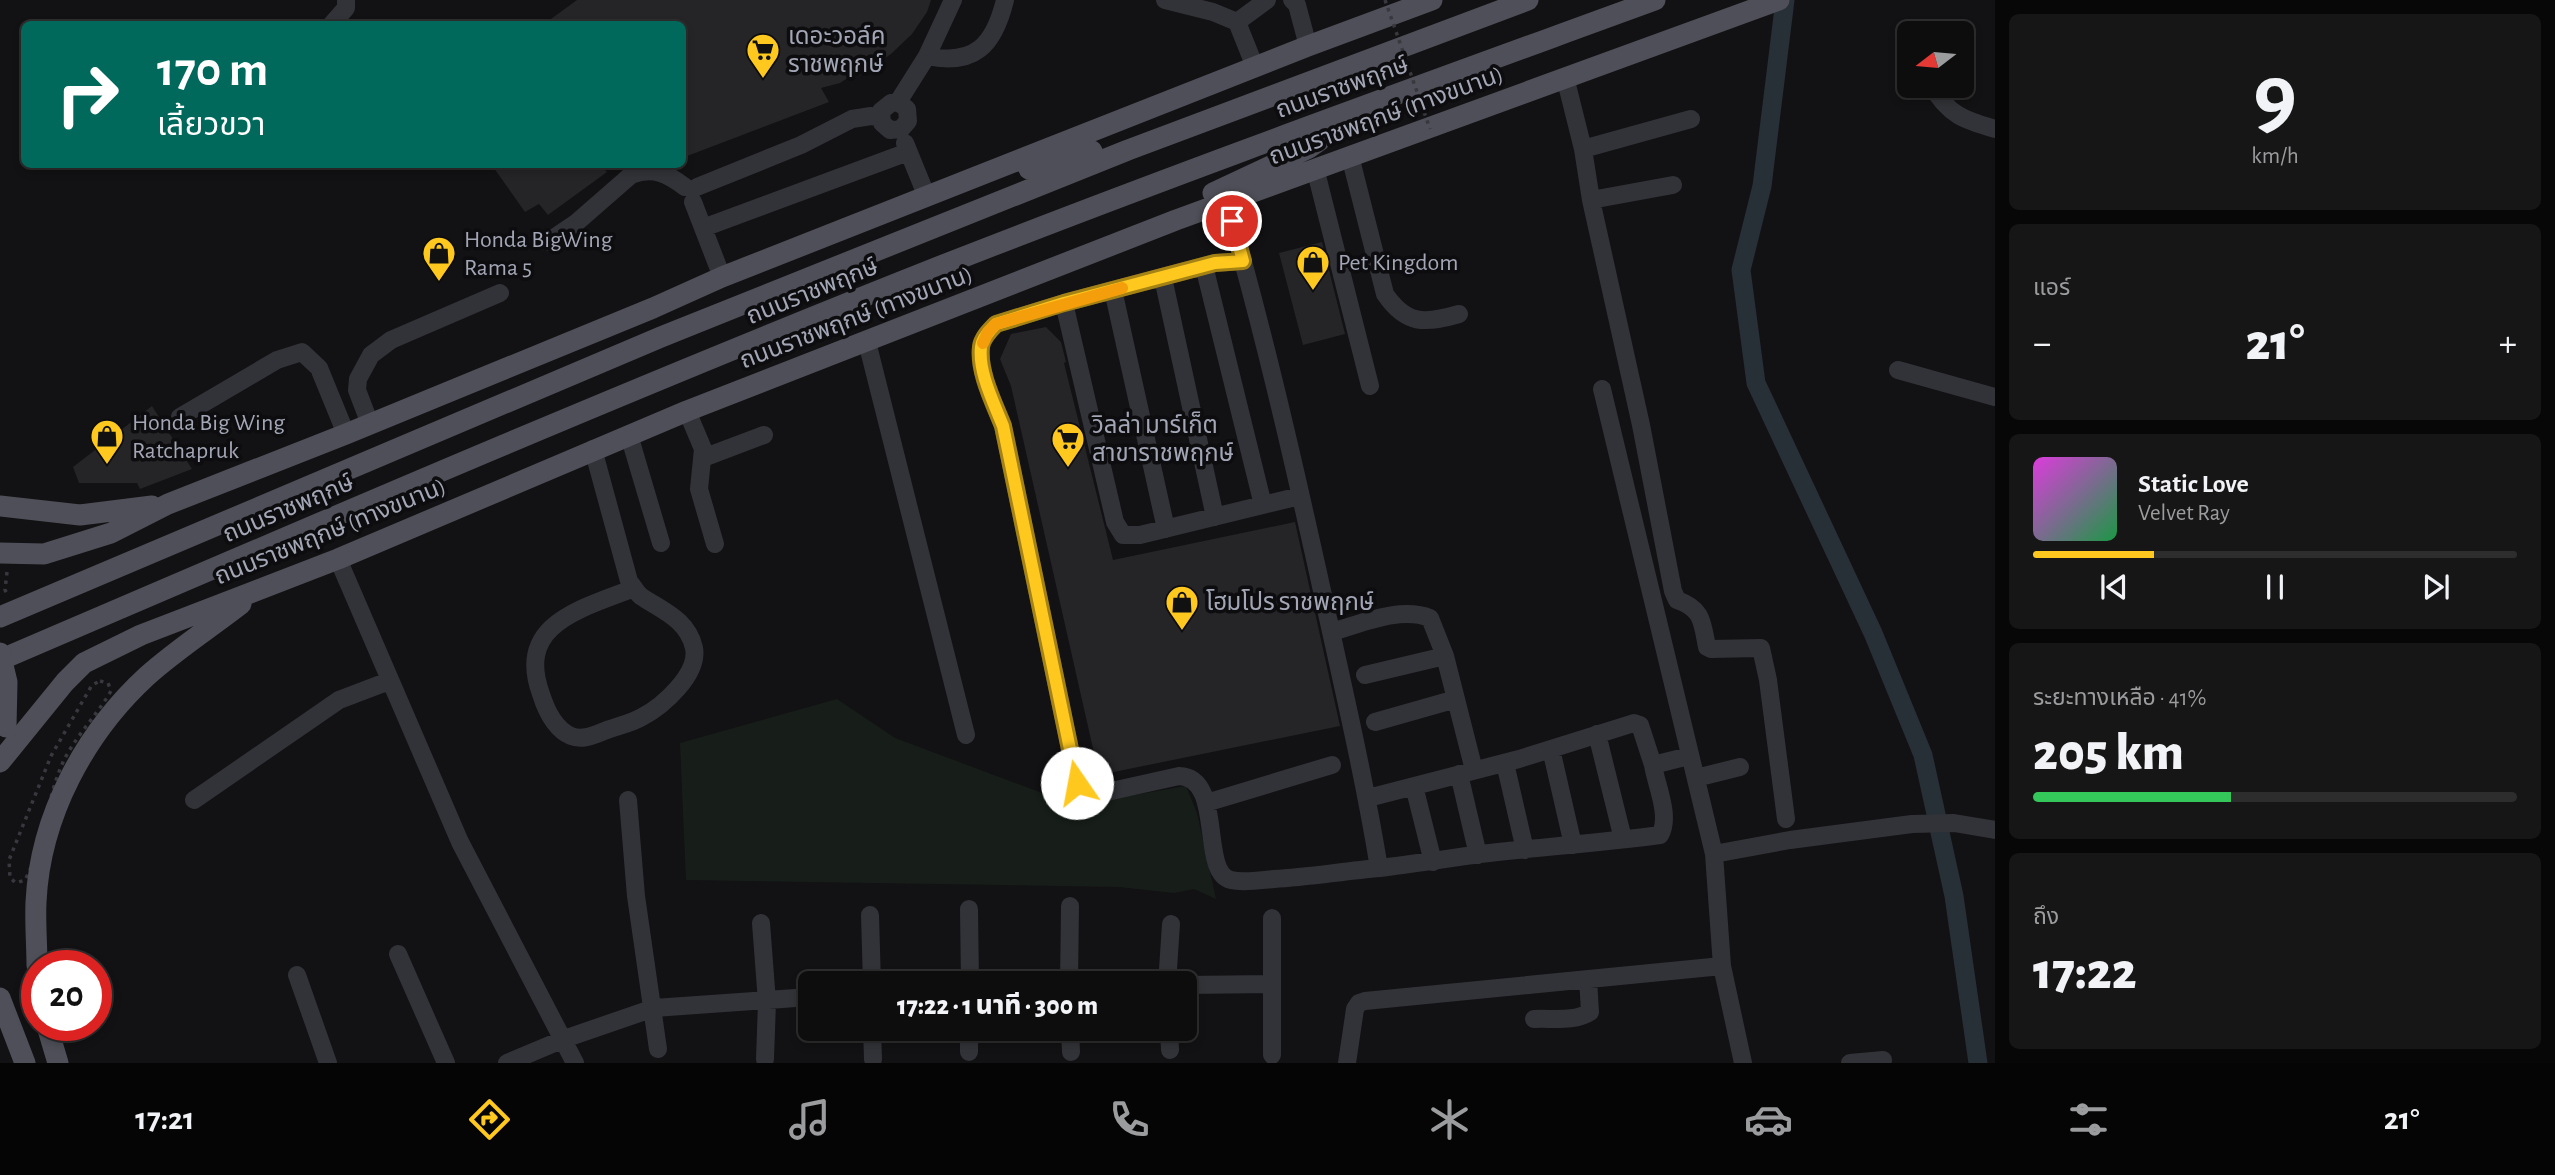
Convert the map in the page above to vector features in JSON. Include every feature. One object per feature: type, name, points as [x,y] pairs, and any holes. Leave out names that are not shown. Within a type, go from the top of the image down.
[{"type":"main road","points":[[0,553],[44,554],[111,533],[168,504],[346,434],[722,277],[1308,46],[1432,0]]},
{"type":"main road","name":"ถนนราชพฤกษ์","points":[[0,617],[661,337],[1128,149],[1528,0]]},
{"type":"main road","name":"ถนนราชพฤกษ์","points":[[0,660],[484,453],[931,270],[1655,0]]},
{"type":"main road","name":"ถนนราชพฤกษ์ (ทางขนาน)","points":[[0,762],[65,682],[84,663],[141,635],[338,559],[687,411],[1176,220],[1770,3]]},
{"type":"main road","points":[[1176,220],[1190,204],[1319,141],[1328,120]]},
{"type":"main road","points":[[989,172],[1004,175],[1104,148],[1128,149]]},
{"type":"main road","points":[[0,506],[80,515],[168,504]]},
{"type":"main road","points":[[37,950],[36,900],[43,858],[53,815],[82,755],[118,704],[149,675],[257,592]]},
{"type":"main road","points":[[0,653],[7,682],[6,727],[0,748]]},
{"type":"main road","points":[[0,998],[25,1063]]},
{"type":"main road","points":[[51,1041],[58,1063]]},
{"type":"street","points":[[335,21],[346,8],[346,0]]},
{"type":"street","points":[[880,118],[885,106],[898,102],[927,56],[954,0]]},
{"type":"street","points":[[927,56],[946,59],[966,57],[978,50],[995,30],[1005,0]]},
{"type":"street","points":[[1165,0],[1213,12],[1237,22],[1255,67]]},
{"type":"street","points":[[1237,22],[1266,0]]},
{"type":"street","points":[[1292,0],[1297,5],[1308,46]]},
{"type":"street","points":[[1565,78],[1583,149],[1591,200],[1641,425],[1673,591],[1677,600],[1693,606],[1698,612],[1707,647],[1761,648],[1768,680],[1786,819]]},
{"type":"street","points":[[1938,98],[1960,118],[1995,129]]},
{"type":"street","points":[[692,192],[801,145],[852,119],[871,116],[880,118],[886,127],[896,131],[901,129],[908,121],[909,115],[898,102]]},
{"type":"street","points":[[1583,149],[1691,119]]},
{"type":"street","points":[[901,129],[928,197]]},
{"type":"street","points":[[703,228],[908,152]]},
{"type":"street","points":[[1350,156],[1385,294],[1397,311],[1409,318],[1441,319],[1459,314]]},
{"type":"street","points":[[1315,168],[1370,386]]},
{"type":"street","points":[[548,243],[631,176],[642,171],[668,174],[692,192],[722,277]]},
{"type":"street","points":[[1591,200],[1673,185]]},
{"type":"street","points":[[1226,201],[1300,496],[1368,798],[1379,868]]},
{"type":"street","points":[[1243,261],[1204,266],[996,324],[988,332],[981,346],[991,403],[1003,426],[1077,783],[1084,792],[1098,794],[1186,776],[1198,784],[1206,803],[1216,864],[1221,873],[1230,880],[1257,881],[1329,875],[1660,835],[1664,829],[1660,792],[1646,736],[1638,723],[1505,763],[1368,798]]},
{"type":"street","points":[[1204,266],[1263,505]]},
{"type":"street","points":[[1163,278],[1215,517]]},
{"type":"street","points":[[1114,290],[1166,529]]},
{"type":"street","points":[[370,424],[357,390],[358,380],[371,355],[391,340],[500,293]]},
{"type":"street","points":[[1064,303],[1115,522],[1123,535],[1140,535],[1300,496]]},
{"type":"street","points":[[867,342],[966,735]]},
{"type":"street","points":[[180,417],[276,360],[302,352],[320,368],[346,434]]},
{"type":"street","points":[[1898,370],[1995,397]]},
{"type":"street","points":[[1602,389],[1714,854],[1722,966],[1743,1063]]},
{"type":"street","points":[[687,411],[703,449],[699,489],[715,544]]},
{"type":"street","points":[[1612,431],[1641,425]]},
{"type":"street","points":[[629,435],[661,543]]},
{"type":"street","points":[[703,458],[764,435]]},
{"type":"street","points":[[593,449],[629,581],[640,596],[680,621],[694,649],[689,672],[676,691],[642,718],[583,738],[570,736],[556,725],[544,704],[534,676],[537,645],[552,626],[580,610],[634,588]]},
{"type":"street","points":[[338,559],[460,842],[575,1063]]},
{"type":"street","points":[[1331,632],[1401,614],[1420,614],[1430,618],[1445,656],[1456,699],[1478,855]]},
{"type":"street","points":[[1365,675],[1445,656]]},
{"type":"street","points":[[194,800],[339,699],[389,681]]},
{"type":"street","points":[[1375,722],[1456,699]]},
{"type":"street","points":[[1597,734],[1623,839]]},
{"type":"street","points":[[1551,749],[1573,845]]},
{"type":"street","points":[[1653,765],[1689,756]]},
{"type":"street","points":[[1505,763],[1525,850]]},
{"type":"street","points":[[1206,803],[1332,765]]},
{"type":"street","points":[[1696,778],[1740,767]]},
{"type":"street","points":[[1414,786],[1433,862]]},
{"type":"street","points":[[628,800],[636,896],[659,1049]]},
{"type":"street","points":[[1714,854],[1778,842],[1912,824],[1954,822],[1995,830]]},
{"type":"street","points":[[1069,971],[1070,906]]},
{"type":"street","points":[[970,909],[970,971]]},
{"type":"street","points":[[870,915],[872,971]]},
{"type":"street","points":[[1272,918],[1272,1055]]},
{"type":"street","points":[[761,922],[767,1002],[765,1059]]},
{"type":"street","points":[[1168,971],[1171,923]]},
{"type":"street","points":[[398,954],[446,1063]]},
{"type":"street","points":[[1347,1063],[1355,1009],[1359,1003],[1365,1001],[1722,966]]},
{"type":"street","points":[[297,975],[328,1063]]},
{"type":"street","points":[[1534,1018],[1575,1018],[1586,1015],[1590,1012],[1588,979]]},
{"type":"street","points":[[1197,985],[1270,984]]},
{"type":"street","points":[[508,1063],[564,1039],[654,1008],[798,998]]},
{"type":"street","points":[[873,1041],[873,1059]]},
{"type":"street","points":[[969,1041],[969,1052]]},
{"type":"street","points":[[1071,1041],[1071,1052]]},
{"type":"street","points":[[1170,1041],[1170,1050]]},
{"type":"street","points":[[1850,1063],[1883,1060]]},
{"type":"path","points":[[1385,0],[1430,129]]},
{"type":"shaded area","points":[[837,699],[895,738],[1053,797],[1094,802],[1186,786],[1197,813],[1216,899],[1194,889],[1174,893],[1119,887],[686,880],[680,743]]},
{"type":"building","name":"เดอะวอล์ค ราชพฤกษ์","points":[[577,0],[931,0],[927,12],[912,34],[891,54],[859,76],[857,72],[840,83],[821,88],[829,102],[686,156],[686,21],[548,21]]},
{"type":"building","points":[[494,168],[603,168],[607,172],[548,215],[539,204],[525,212]]},
{"type":"building","points":[[1322,242],[1345,334],[1303,345],[1279,253]]},
{"type":"building","points":[[1046,327],[1061,342],[1113,560],[1295,522],[1340,726],[1099,775],[1011,386],[1000,359],[1011,334]]},
{"type":"building","points":[[152,406],[192,469],[140,489],[137,483],[79,483],[73,467]]},
{"type":"waterway","points":[[1785,0],[1762,186],[1741,270],[1756,383],[1873,633],[1923,755],[1954,896],[1978,1063]]},
{"type":"slow traffic","points":[[983,343],[996,324],[1122,288]]},
{"type":"place","name":"เดอะวอล์ค ราชพฤกษ์","points":[[763,80]]},
{"type":"place","name":"Honda BigWing Rama 5","points":[[439,283]]},
{"type":"place","name":"Pet Kingdom","points":[[1313,292]]},
{"type":"place","name":"Honda Big Wing Ratchapruk","points":[[107,466]]},
{"type":"place","name":"วิลล่า มาร์เก็ต สาขาราชพฤกษ์","points":[[1068,469]]},
{"type":"place","name":"โฮมโปร ราชพฤกษ์","points":[[1182,632]]},
{"type":"route","points":[[1077,783],[1003,426],[991,403],[981,346],[988,332],[996,324],[1215,263],[1243,261],[1232,221]]}]
